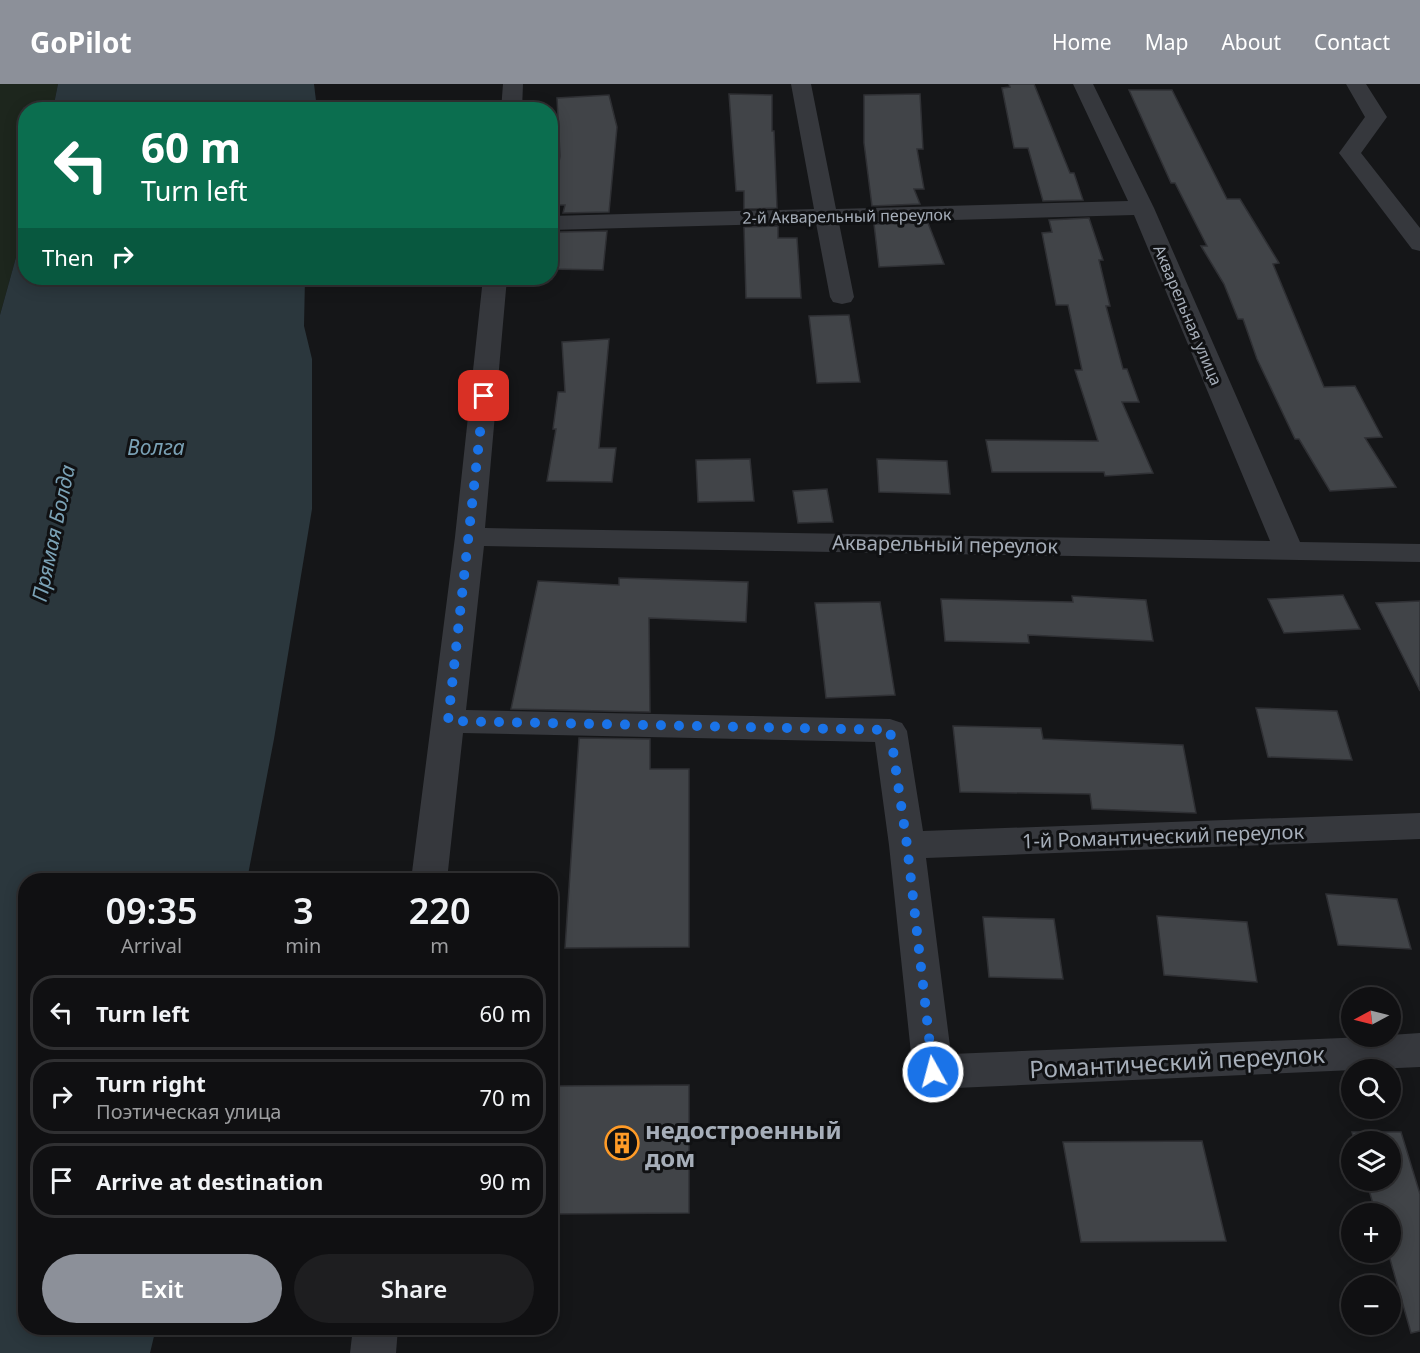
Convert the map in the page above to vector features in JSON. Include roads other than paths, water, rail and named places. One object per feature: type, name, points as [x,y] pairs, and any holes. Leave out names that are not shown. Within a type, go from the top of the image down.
[{"type":"street","points":[[512,102],[513,84]]},
{"type":"street","points":[[801,84],[842,297]]},
{"type":"street","name":"Акварельная улица","points":[[1083,84],[1143,208],[1288,549]]},
{"type":"street","points":[[1356,84],[1376,117],[1350,153],[1420,244]]},
{"type":"street","name":"2-й Акварельный переулок","points":[[558,223],[1143,208]]},
{"type":"street","points":[[430,873],[470,537],[494,285]]},
{"type":"street","name":"Акварельный переулок","points":[[470,537],[1420,553]]},
{"type":"street","points":[[448,721],[890,730],[907,845]]},
{"type":"street","name":"1-й Романтический переулок","points":[[907,845],[1420,826]]},
{"type":"street","name":"Романтический переулок","points":[[907,845],[933,1072],[1420,1050]]},
{"type":"street","points":[[373,1353],[375,1335]]},
{"type":"water","points":[[58,84],[314,84],[316,102],[54,102]]},
{"type":"water","name":"Волга","points":[[18,250],[18,285],[305,285],[304,326],[312,359],[312,509],[274,739],[248,873],[18,873],[18,1335],[154,1335],[150,1353],[0,1353],[0,315]]},
{"type":"place","name":"недостроенный дом","points":[[622,1143]]},
{"type":"water label","name":"Прямая Болда","points":[[53,533]]}]
